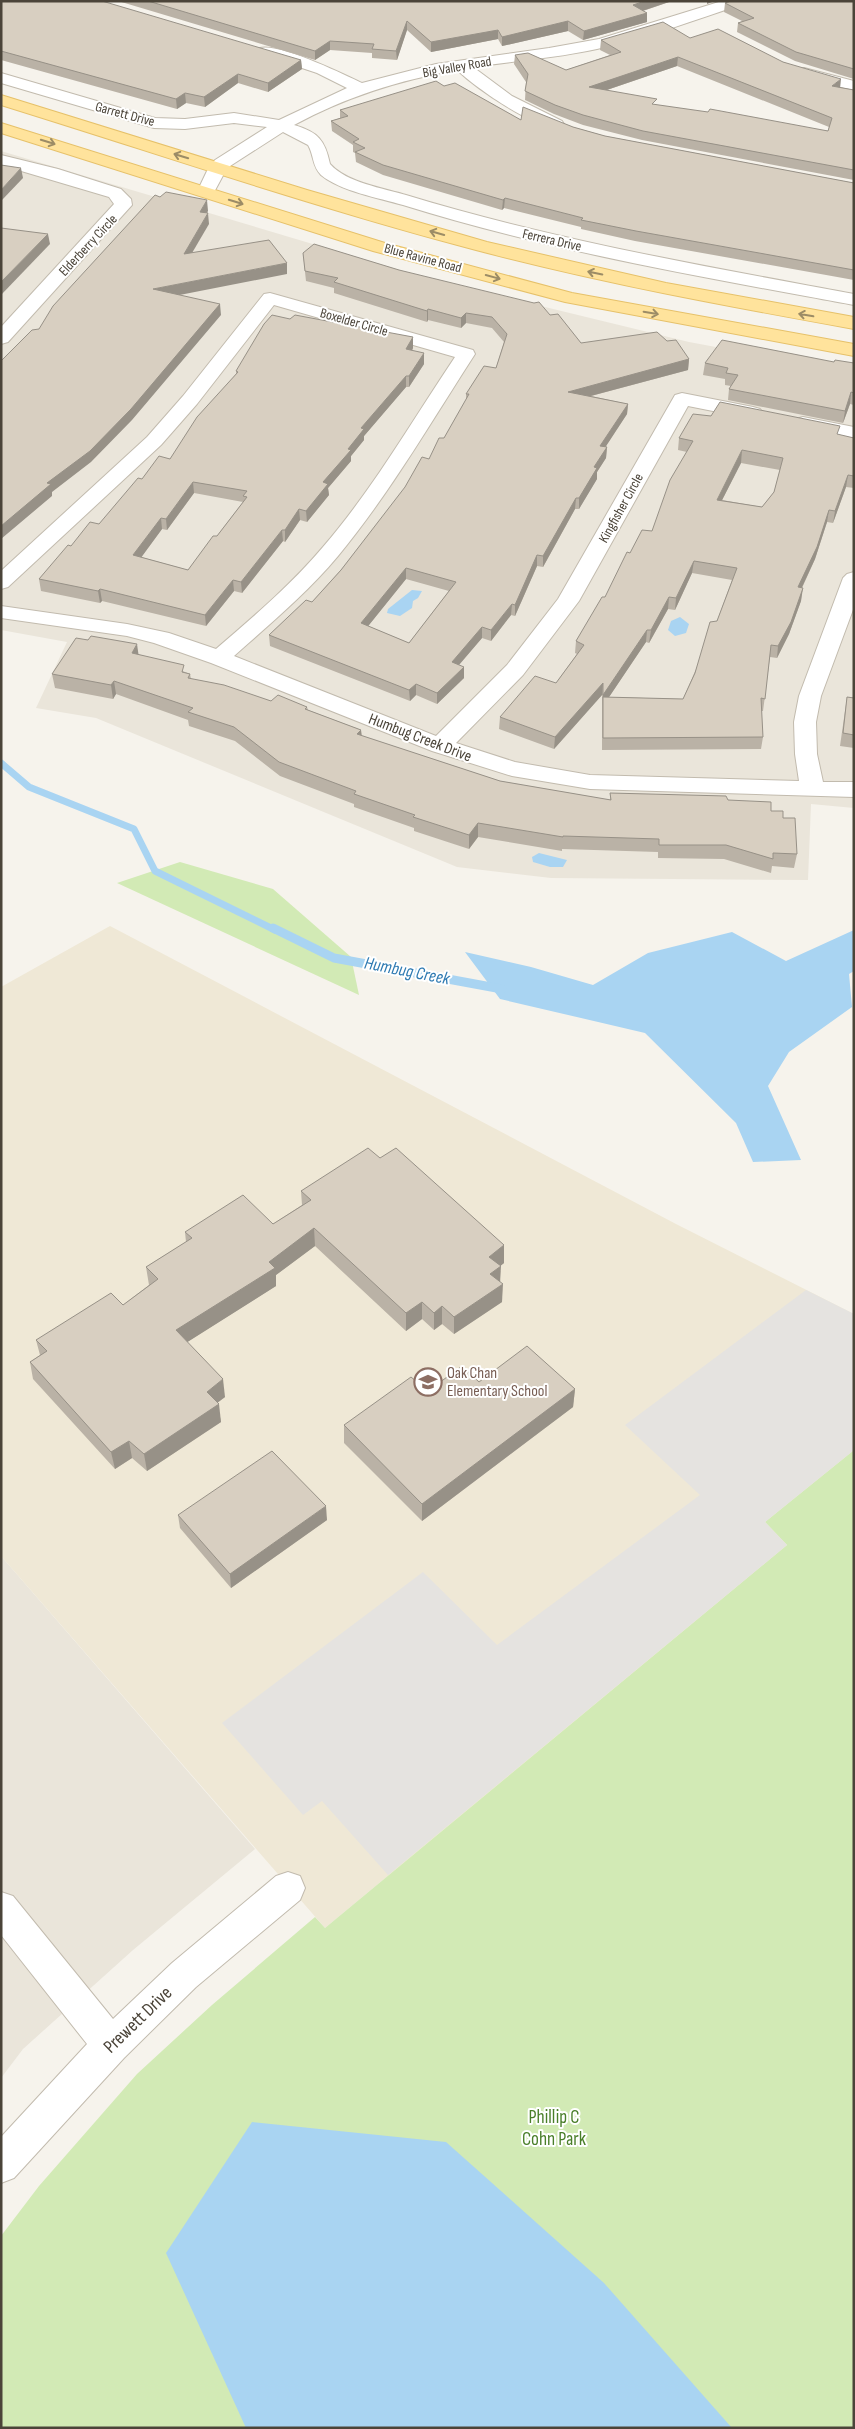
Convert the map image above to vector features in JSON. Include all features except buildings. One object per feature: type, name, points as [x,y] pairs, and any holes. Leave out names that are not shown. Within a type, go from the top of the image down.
[{"type":"main road","name":"Blue Ravine Road","points":[[1,100],[392,221],[549,262],[677,291],[854,323]]},
{"type":"main road","name":"Blue Ravine Road","points":[[1,128],[379,246],[571,298],[854,350]]},
{"type":"street","name":"Big Valley Road","points":[[218,167],[280,126],[310,110],[361,89],[417,73],[580,48],[738,1]]},
{"type":"street","points":[[690,16],[707,25]]},
{"type":"street","points":[[250,46],[324,70],[361,89]]},
{"type":"street","points":[[461,65],[474,78],[510,103],[567,128]]},
{"type":"street","points":[[790,68],[854,86]]},
{"type":"street","name":"Garrett Drive","points":[[1,78],[154,123],[185,124],[234,118],[253,118],[280,126]]},
{"type":"street","name":"Ferrera Drive","points":[[280,126],[314,141],[318,146],[321,161],[328,172],[348,183],[451,214],[616,255],[854,300]]},
{"type":"street","name":"Elderberry Circle","points":[[1,160],[52,173],[115,193],[122,199],[123,205],[1,338]]},
{"type":"street","points":[[206,192],[218,167]]},
{"type":"street","name":"Boxelder Circle","points":[[1,583],[154,441],[190,400],[270,298],[466,354],[359,514],[330,552],[285,599],[219,658]]},
{"type":"street","name":"Kingfisher Circle","points":[[440,746],[515,670],[568,601],[682,399],[854,433]]},
{"type":"street","points":[[812,787],[806,754],[805,722],[810,696],[854,578]]},
{"type":"street","name":"Humbug Creek Drive","points":[[1,612],[127,630],[162,638],[219,658],[440,746],[475,759],[512,769],[590,782],[812,787],[854,790]]},
{"type":"street","name":"Prewett Drive","points":[[1,2165],[110,2045],[184,1975],[288,1888]]},
{"type":"street","points":[[1,1908],[110,2045]]},
{"type":"shaded area","points":[[1,151],[430,279],[689,342],[854,373],[854,808],[811,804],[808,880],[551,878],[457,867],[96,718],[36,708],[67,642],[1,630]]},
{"type":"shaded area","name":"Oak Chan Elementary School","points":[[110,926],[676,1224],[854,1314],[854,1450],[765,1522],[787,1545],[325,1928],[1,1556],[1,987]]},
{"type":"shaded area","points":[[806,1290],[854,1314],[854,1450],[765,1522],[787,1545],[388,1875],[322,1801],[303,1815],[222,1723],[423,1572],[497,1645],[700,1495],[625,1425]]},
{"type":"shaded area","points":[[1,1556],[255,1849],[133,1950],[23,2049],[1,2078]]},
{"type":"green space","points":[[180,862],[273,889],[351,957],[359,995],[117,883]]},
{"type":"green space","name":"Phillip C Cohn Park","points":[[854,1450],[854,2428],[1,2428],[1,2236],[39,2186],[137,2074],[212,2005],[315,1917],[325,1928],[787,1545],[765,1522]]},
{"type":"water","points":[[412,590],[422,591],[418,598],[413,601],[412,608],[400,616],[387,613],[388,609]]},
{"type":"water","points":[[680,617],[689,624],[686,633],[675,636],[668,630],[671,621]]},
{"type":"water","points":[[539,853],[567,860],[563,867],[550,867],[533,862],[532,857]]},
{"type":"water","points":[[854,930],[854,971],[849,974],[852,1007],[789,1052],[768,1086],[801,1160],[753,1162],[736,1123],[645,1033],[500,999],[465,952],[531,967],[593,985],[648,953],[732,932],[786,961]]},
{"type":"water","points":[[252,2122],[446,2142],[604,2283],[732,2428],[246,2428],[166,2253]]},
{"type":"waterway","name":"Humbug Creek","points":[[1,763],[29,787],[134,829],[155,871],[275,930]]},
{"type":"waterway","name":"Humbug Creek","points":[[273,928],[334,958],[502,989]]},
{"type":"place","name":"Oak Chan Elementary School","points":[[428,1382]]}]
